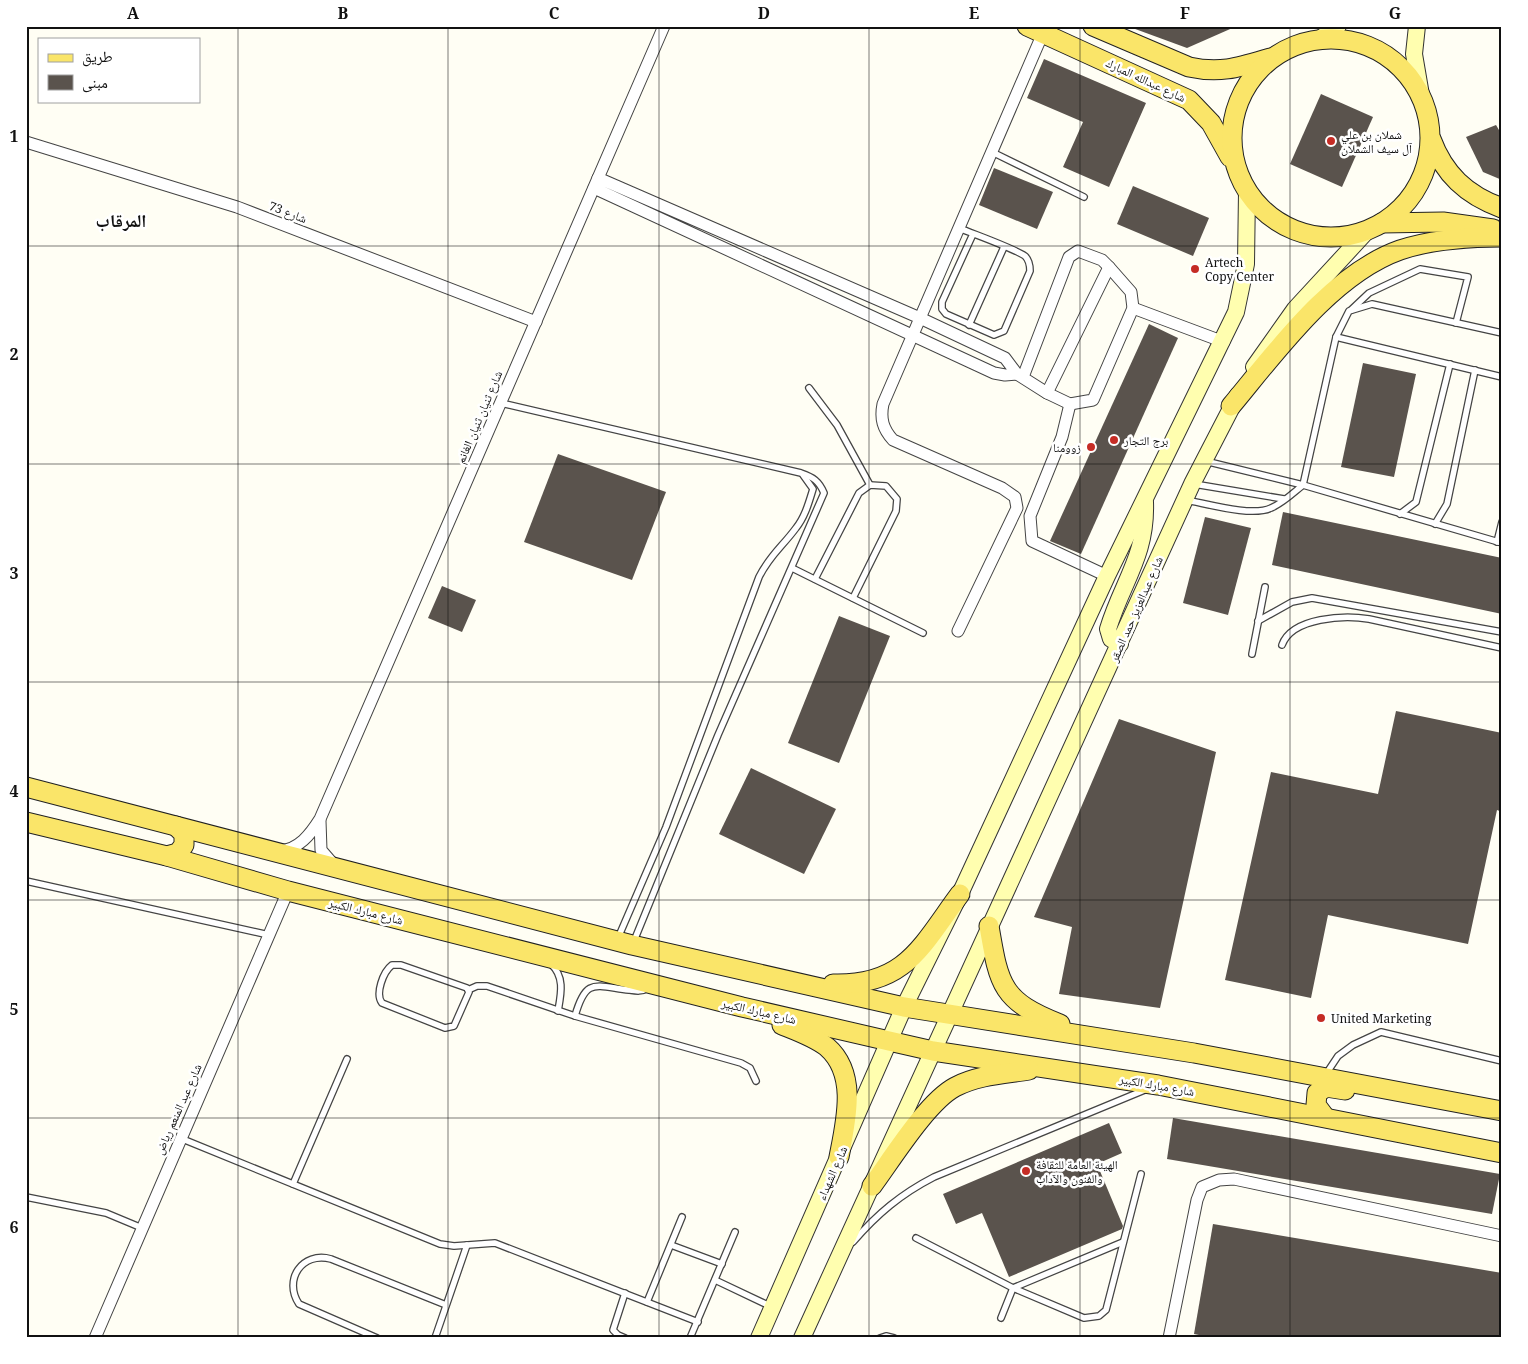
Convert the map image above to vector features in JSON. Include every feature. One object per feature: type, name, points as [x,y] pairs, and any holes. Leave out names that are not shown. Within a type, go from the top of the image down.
[{"type":"main road","points":[[1093,26],[1189,67],[1203,70],[1229,70],[1276,56],[1296,46],[1318,40],[1349,41],[1378,51],[1405,72],[1421,94]]},
{"type":"main road","points":[[1318,40],[1338,26]]},
{"type":"main road","points":[[1417,26],[1414,54],[1431,138],[1440,160],[1450,177],[1475,196],[1502,208]]},
{"type":"main road","name":"شارع عبدالله المبارك","points":[[1035,30],[1190,100],[1211,122],[1236,167]]},
{"type":"main road","points":[[1276,56],[1255,75],[1240,99],[1232,136],[1236,167],[1247,191],[1266,213],[1281,224],[1298,232],[1327,238],[1347,236],[1375,227],[1443,222],[1502,231]]},
{"type":"main road","points":[[1375,227],[1395,214],[1415,192],[1426,168],[1431,138]]},
{"type":"main road","points":[[904,1007],[960,894],[1107,576],[1224,342],[1236,312],[1246,264],[1248,235],[1247,191]]},
{"type":"main road","name":"شارع عبدالعزيز حمد الصقر","points":[[949,1016],[1192,484],[1231,406],[1267,347],[1295,309],[1375,227]]},
{"type":"main road","points":[[1231,406],[1313,313],[1366,267],[1400,250],[1428,242],[1502,237]]},
{"type":"main road","points":[[1120,644],[1111,639],[1108,629],[1139,555],[1145,527],[1145,498]]},
{"type":"main road","points":[[26,787],[624,943],[904,1007],[949,1016],[1089,1036],[1324,1076],[1502,1112]]},
{"type":"main road","name":"شارع مبارك الكبير","points":[[26,822],[167,856],[288,891],[536,955],[742,1007],[889,1041],[933,1050],[1158,1085],[1502,1153]]},
{"type":"main road","points":[[167,856],[178,853],[184,845],[184,834],[176,826]]},
{"type":"main road","points":[[215,870],[206,862],[204,850],[211,840],[222,837]]},
{"type":"main road","points":[[796,982],[860,983],[881,979],[894,973],[916,953],[960,894]]},
{"type":"main road","points":[[989,926],[996,968],[1003,986],[1009,994],[1021,1006],[1034,1014],[1089,1036]]},
{"type":"main road","points":[[742,1007],[813,1039],[826,1047],[837,1059],[844,1073],[846,1086],[845,1127],[839,1157]]},
{"type":"main road","name":"شارع الشهداء","points":[[759,1338],[904,1007]]},
{"type":"main road","points":[[802,1338],[949,1016]]},
{"type":"main road","points":[[872,1186],[931,1109],[954,1088],[982,1077],[1045,1067]]},
{"type":"main road","points":[[1325,1117],[1317,1109],[1315,1100],[1317,1093],[1326,1087],[1407,1102],[1440,1100]]},
{"type":"street","name":"شارع ثنيان ثنيان الغانم","points":[[320,819],[664,26]]},
{"type":"street","points":[[958,631],[1017,508],[1015,497],[1002,488],[902,445],[886,433],[881,414],[883,404],[992,152],[1035,30]]},
{"type":"street","name":"شارع 73","points":[[26,142],[237,207],[536,322]]},
{"type":"street","points":[[596,183],[920,318],[1005,358],[1020,375],[1047,393],[1070,404],[1093,400],[1134,308],[1131,292],[1102,260],[1078,251],[1070,254],[1020,375]]},
{"type":"street","points":[[596,183],[994,373],[1020,375]]},
{"type":"street","points":[[1047,393],[1109,267]]},
{"type":"street","points":[[1134,308],[1224,342]]},
{"type":"street","points":[[1070,404],[1062,437],[1030,516],[1032,541],[1107,576]]},
{"type":"street","points":[[275,851],[288,850],[299,844],[311,834],[320,819]]},
{"type":"street","points":[[320,819],[319,836],[322,850],[336,867]]},
{"type":"street","name":"شارع عبد المنعم رياض","points":[[95,1338],[288,891]]},
{"type":"street","points":[[1169,1338],[1196,1200],[1202,1187],[1219,1180],[1234,1179],[1502,1236]]},
{"type":"lane","points":[[992,152],[1084,197]]},
{"type":"lane","points":[[959,228],[1025,256],[1030,267],[1004,331],[994,335],[946,314],[942,305],[973,234]]},
{"type":"lane","points":[[969,325],[1004,248]]},
{"type":"lane","points":[[1185,500],[1251,511],[1271,508],[1303,485],[1336,337],[1349,311],[1370,293],[1420,268],[1468,277],[1456,323]]},
{"type":"lane","points":[[1349,311],[1372,304],[1502,333]]},
{"type":"lane","points":[[1336,337],[1502,377]]},
{"type":"lane","points":[[1400,514],[1416,502],[1450,364]]},
{"type":"lane","points":[[1435,524],[1447,504],[1475,370]]},
{"type":"lane","points":[[809,388],[837,425],[870,485]]},
{"type":"lane","points":[[500,403],[802,473],[813,477],[820,484],[824,493],[624,943]]},
{"type":"lane","points":[[1204,461],[1303,485],[1499,543],[1502,522]]},
{"type":"lane","points":[[624,943],[759,577],[768,558],[798,527],[809,502],[813,489],[802,473]]},
{"type":"lane","points":[[815,579],[859,493],[870,485],[878,484],[890,488],[896,499],[897,507],[853,598]]},
{"type":"lane","points":[[1192,484],[1284,499]]},
{"type":"lane","points":[[792,568],[923,633]]},
{"type":"lane","points":[[1252,654],[1264,587]]},
{"type":"lane","points":[[1258,621],[1292,602],[1312,598],[1502,632]]},
{"type":"lane","points":[[1282,644],[1287,635],[1301,627],[1324,620],[1348,617],[1369,619],[1502,648]]},
{"type":"lane","points":[[26,881],[269,935]]},
{"type":"lane","points":[[536,955],[555,968],[560,976],[561,992],[558,1010]]},
{"type":"lane","points":[[468,990],[456,1023],[448,1028],[385,1005],[378,996],[386,972],[396,965],[468,990],[477,986],[487,986],[576,1016],[742,1063],[750,1068],[756,1082]]},
{"type":"lane","points":[[576,1016],[580,998],[590,988],[598,986],[640,991],[652,984]]},
{"type":"lane","points":[[1324,1076],[1338,1056],[1352,1045],[1381,1032],[1502,1061]]},
{"type":"lane","points":[[293,1184],[347,1060]]},
{"type":"lane","points":[[837,1261],[869,1223],[890,1203],[913,1187],[1158,1085]]},
{"type":"lane","points":[[180,1138],[440,1244],[495,1243],[698,1322]]},
{"type":"lane","points":[[916,1238],[1013,1288],[1084,1318],[1099,1316],[1106,1310],[1141,1174]]},
{"type":"lane","points":[[26,1197],[106,1213],[142,1228]]},
{"type":"lane","points":[[647,1302],[682,1217]]},
{"type":"lane","points":[[690,1338],[735,1232]]},
{"type":"lane","points":[[1001,1318],[1013,1288],[1124,1242]]},
{"type":"lane","points":[[435,1338],[467,1245]]},
{"type":"lane","points":[[671,1245],[722,1264]]},
{"type":"lane","points":[[377,1338],[299,1304],[293,1293],[292,1280],[302,1264],[313,1258],[331,1259],[446,1305]]},
{"type":"lane","points":[[715,1280],[772,1307]]},
{"type":"lane","points":[[625,1294],[613,1330],[625,1338]]},
{"type":"lane","points":[[880,1338],[886,1336],[894,1338]]},
{"type":"building","points":[[1127,26],[1237,26],[1187,48]]},
{"type":"building","points":[[1044,59],[1146,103],[1109,187],[1063,167],[1083,122],[1027,98]]},
{"type":"building","name":"شملان بن علي آل سيف الشملان","points":[[1321,94],[1373,117],[1342,187],[1290,164]]},
{"type":"building","points":[[1496,125],[1502,135],[1502,180],[1483,172],[1466,137]]},
{"type":"building","points":[[994,168],[1053,192],[1037,229],[979,205]]},
{"type":"building","points":[[1133,186],[1209,218],[1193,256],[1117,224]]},
{"type":"building","name":"برج التجار","points":[[1149,324],[1178,338],[1081,554],[1050,541]]},
{"type":"building","points":[[1363,363],[1416,374],[1394,477],[1341,467]]},
{"type":"building","points":[[558,454],[666,492],[632,580],[524,542]]},
{"type":"building","points":[[1283,512],[1502,558],[1502,614],[1272,565]]},
{"type":"building","points":[[1205,517],[1251,528],[1228,615],[1183,603]]},
{"type":"building","points":[[442,586],[476,600],[462,632],[428,618]]},
{"type":"building","points":[[839,616],[890,636],[839,763],[788,743]]},
{"type":"building","points":[[1396,711],[1502,733],[1502,812],[1497,810],[1468,944],[1328,915],[1311,998],[1225,980],[1271,772],[1378,794]]},
{"type":"building","points":[[1119,719],[1216,752],[1160,1008],[1059,994],[1072,927],[1034,917]]},
{"type":"building","points":[[751,768],[836,809],[804,874],[719,834]]},
{"type":"building","points":[[1173,1118],[1500,1174],[1492,1214],[1167,1159]]},
{"type":"building","points":[[1109,1123],[1122,1153],[1097,1164],[1123,1226],[1122,1229],[1009,1277],[982,1213],[956,1224],[943,1194]]},
{"type":"building","points":[[1213,1224],[1502,1273],[1502,1338],[1214,1338],[1194,1334]]},
{"type":"place","name":"شملان بن علي آل سيف الشملان","points":[[1331,141]]},
{"type":"place","name":"Artech Copy Center","points":[[1195,269]]},
{"type":"place","name":"برج التجار","points":[[1114,440]]},
{"type":"place","name":"زوومنا","points":[[1091,447]]},
{"type":"place","name":"United Marketing","points":[[1321,1018]]},
{"type":"place","name":"الهيئة العامة للثقافة والفنون والآداب","points":[[1026,1171]]},
{"type":"district","name":"المرقاب","points":[[121,220]]}]
